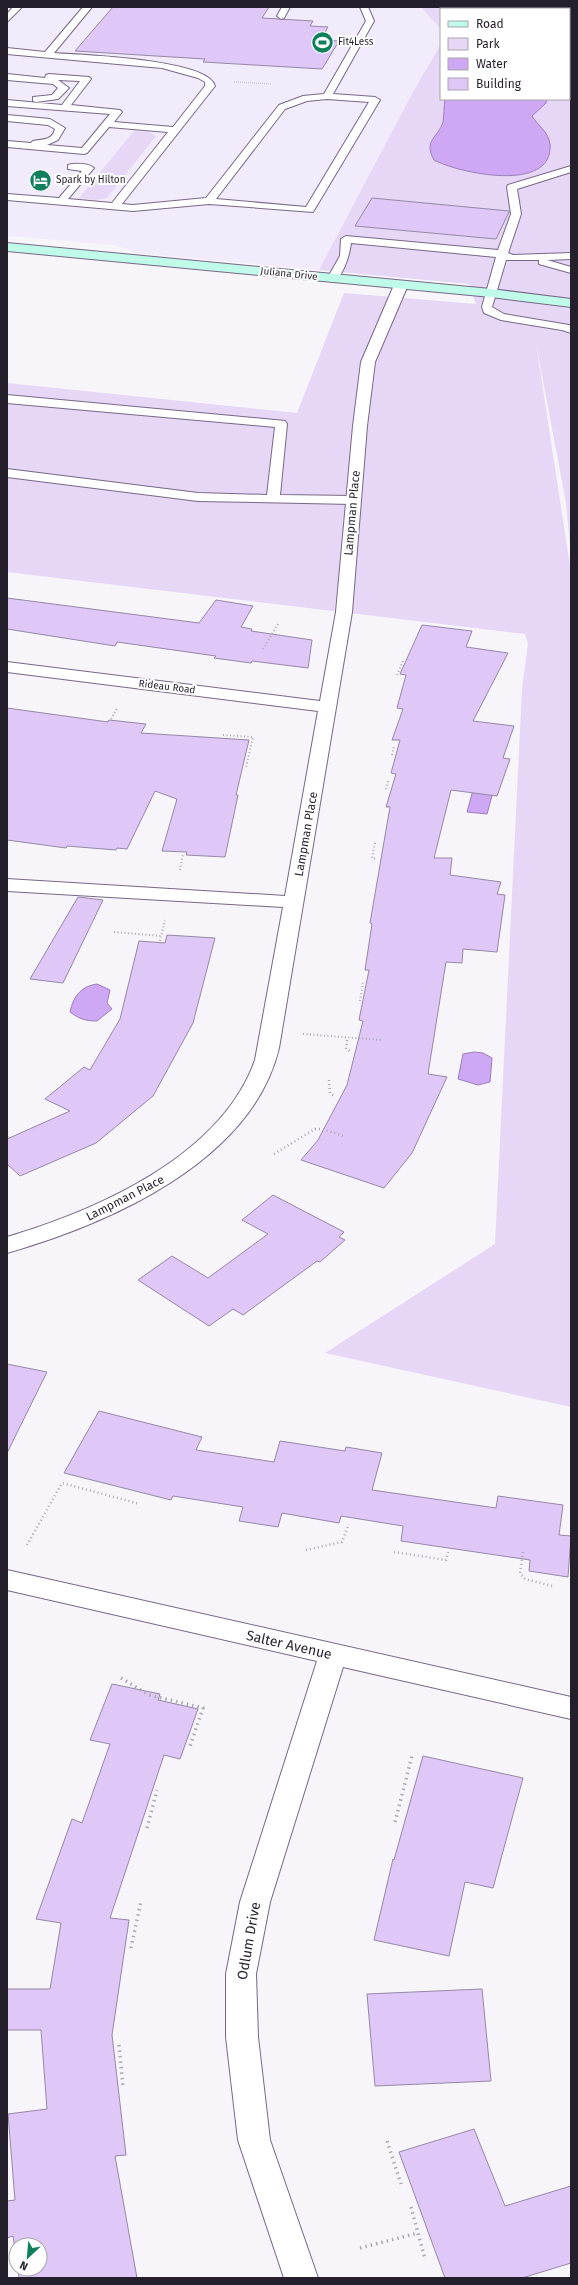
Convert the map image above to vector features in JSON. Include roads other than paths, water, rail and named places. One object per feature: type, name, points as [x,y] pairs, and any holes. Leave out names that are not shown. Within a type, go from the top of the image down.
[{"type":"street","name":"Juliana Drive","points":[[7,247],[491,293],[571,303]]},
{"type":"street","name":"Lampman Place","points":[[7,1245],[59,1229],[100,1213],[147,1189],[185,1162],[234,1115],[249,1096],[266,1059],[295,902],[344,612],[360,426],[368,362],[401,285]]},
{"type":"street","name":"Rideau Road","points":[[7,667],[327,707]]},
{"type":"street","points":[[7,885],[295,902]]},
{"type":"street","name":"Salter Avenue","points":[[7,1580],[571,1708]]},
{"type":"street","name":"Odlum Drive","points":[[301,2278],[254,2140],[242,2037],[241,1974],[255,1902],[333,1655]]},
{"type":"lane","points":[[7,19],[18,7]]},
{"type":"lane","points":[[46,56],[88,7]]},
{"type":"lane","points":[[281,16],[286,7]]},
{"type":"lane","points":[[327,96],[370,21],[364,7]]},
{"type":"lane","points":[[7,51],[46,56],[163,65],[202,76],[209,81],[210,86],[114,207]]},
{"type":"lane","points":[[7,74],[86,79],[64,108]]},
{"type":"lane","points":[[7,77],[49,81],[59,84],[64,88],[55,97],[32,100],[7,98]]},
{"type":"lane","points":[[7,197],[114,207],[164,206],[209,201],[309,210],[375,100],[327,96],[302,100],[282,107],[209,201]]},
{"type":"lane","points":[[7,103],[117,112],[84,151],[7,144]]},
{"type":"lane","points":[[7,118],[50,122],[60,128],[59,132],[50,142],[34,143],[7,141]]},
{"type":"lane","points":[[106,124],[175,130]]},
{"type":"lane","points":[[61,202],[90,168],[71,167]]},
{"type":"lane","points":[[571,169],[512,187],[517,205],[516,218],[506,256],[487,307],[488,311],[493,315],[565,327],[571,330]]},
{"type":"lane","points":[[332,279],[345,256],[346,239],[506,256],[543,262],[571,270]]},
{"type":"lane","points":[[506,256],[571,256]]},
{"type":"lane","points":[[7,399],[281,424],[273,498]]},
{"type":"lane","points":[[7,473],[198,496],[353,500]]},
{"type":"water","points":[[445,100],[547,100],[546,103],[532,116],[549,139],[550,144],[547,160],[537,169],[521,174],[502,176],[482,174],[446,165],[434,160],[430,148],[432,140],[443,122]]},
{"type":"water","points":[[473,790],[493,792],[487,814],[467,812]]},
{"type":"water","points":[[97,984],[110,990],[107,1003],[112,1009],[97,1021],[83,1019],[70,1012],[73,1002],[79,993],[86,987]]},
{"type":"water","points":[[474,1052],[483,1053],[492,1058],[490,1082],[478,1085],[458,1079],[463,1054]]},
{"type":"place","name":"Fit4Less","points":[[323,42]]},
{"type":"place","name":"Spark by Hilton","points":[[41,180]]}]
